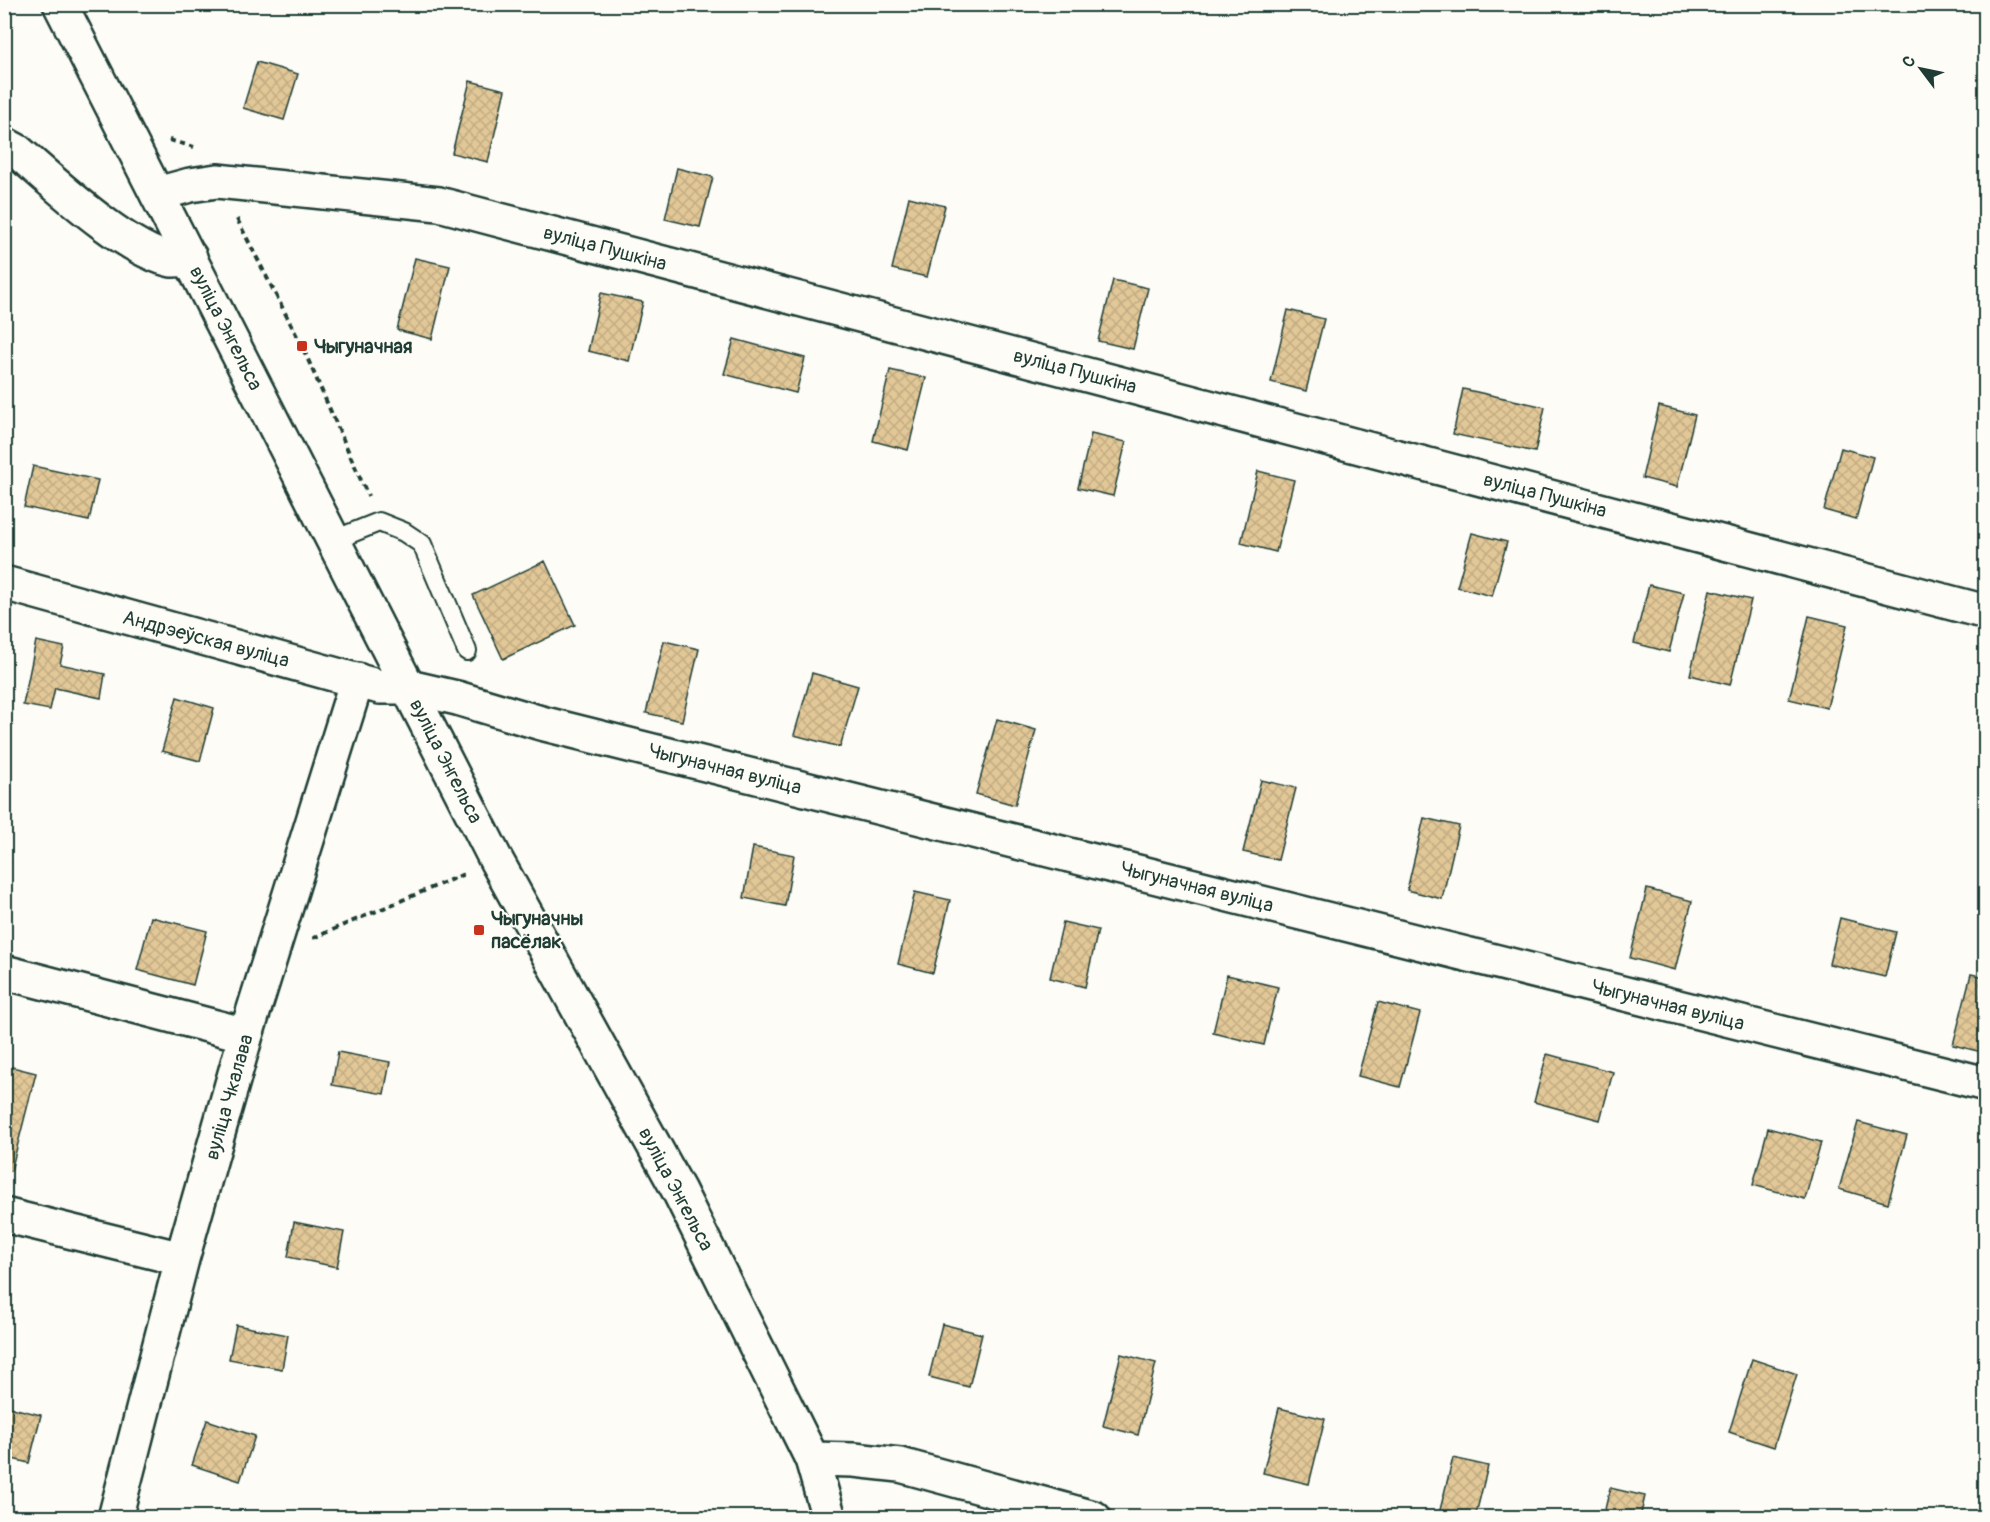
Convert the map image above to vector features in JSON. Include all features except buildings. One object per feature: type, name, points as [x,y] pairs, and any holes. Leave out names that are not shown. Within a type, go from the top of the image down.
[{"type":"street","name":"вуліца Энгельса","points":[[60,4],[496,860],[679,1191],[812,1459],[829,1518]]},
{"type":"street","points":[[4,144],[17,151],[120,236],[152,253],[174,260],[190,257]]},
{"type":"street","name":"вуліца Пушкіна","points":[[157,194],[190,185],[217,181],[439,204],[1986,612]]},
{"type":"street","name":"Андрэеўская вуліца","points":[[4,583],[381,687],[409,687]]},
{"type":"street","name":"вуліца Чкалава","points":[[115,1518],[182,1259],[246,1035],[357,680]]},
{"type":"street","name":"Чыгуначная вуліца","points":[[409,687],[457,698],[564,729],[1986,1084]]},
{"type":"street","points":[[4,972],[246,1035]]},
{"type":"street","points":[[4,1215],[182,1259]]},
{"type":"street","points":[[812,1459],[854,1460],[900,1465],[1094,1518]]},
{"type":"lane","points":[[334,540],[380,522],[404,531],[422,544],[467,651]]},
{"type":"path","points":[[168,140],[214,153],[217,181]]},
{"type":"place","name":"Чыгуначная","points":[[302,346]]},
{"type":"place","name":"Чыгуначны пасёлак","points":[[479,930]]}]
